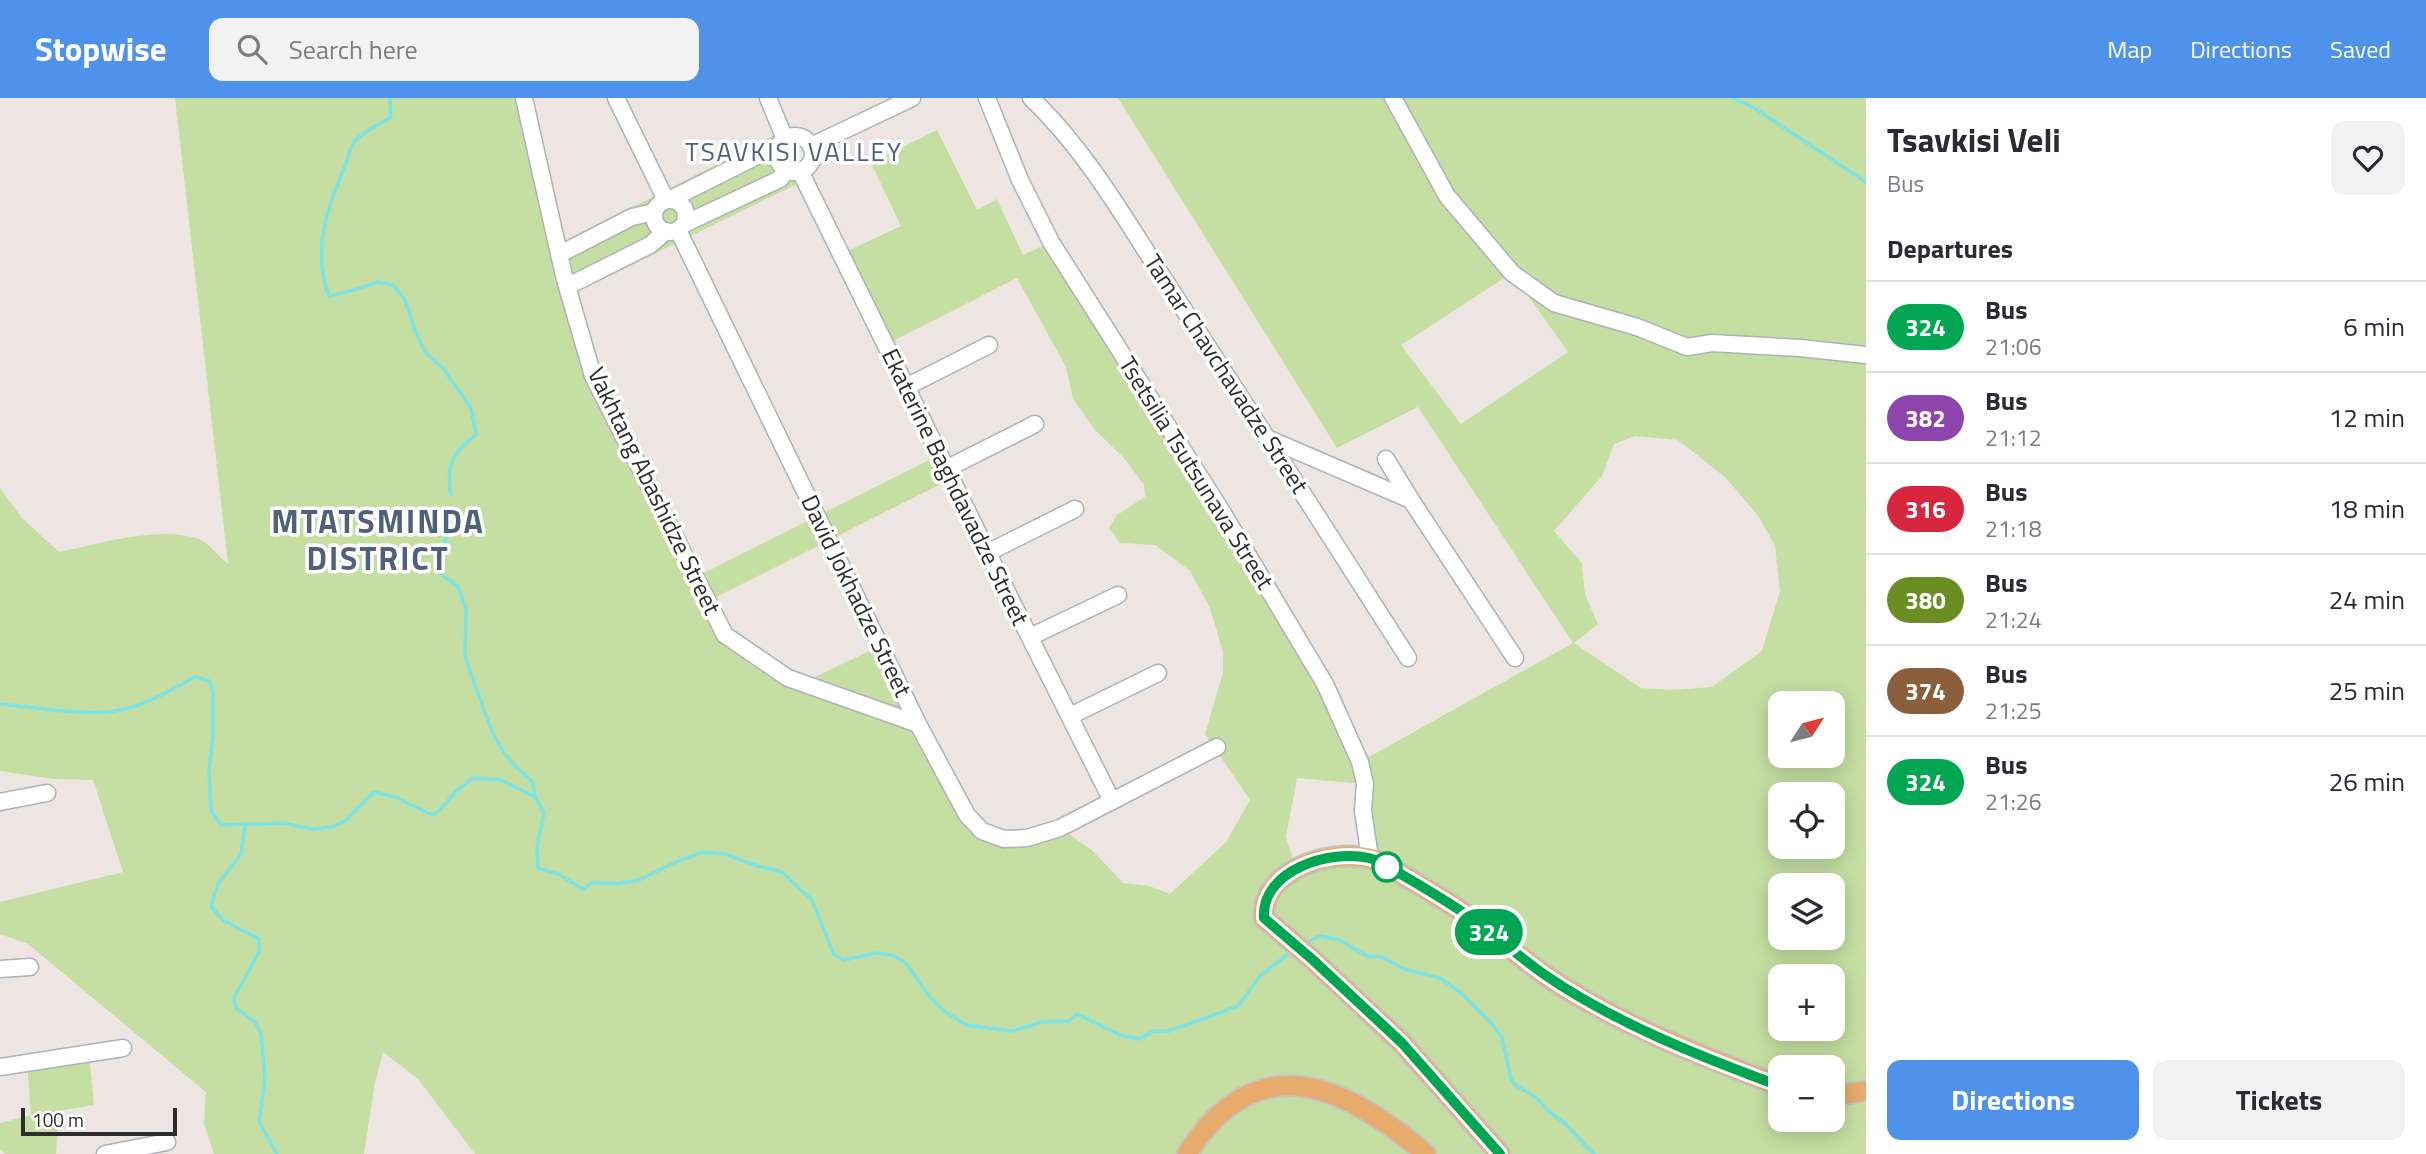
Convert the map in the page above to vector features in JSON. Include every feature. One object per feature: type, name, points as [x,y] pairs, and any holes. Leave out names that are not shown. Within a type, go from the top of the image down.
[{"type":"main road","points":[[1500,1154],[1402,1043],[1264,918],[1265,899],[1276,884],[1296,869],[1321,859],[1340,856],[1370,858],[1457,909],[1570,990],[1676,1045],[1768,1081]]},
{"type":"main road","points":[[1187,1154],[1200,1133],[1233,1102],[1257,1089],[1293,1085],[1314,1087],[1358,1107],[1408,1139],[1426,1154]]},
{"type":"main road","points":[[1845,1094],[1866,1091]]},
{"type":"street","name":"Vakhtang Abashidze Street","points":[[523,98],[568,286],[593,376],[725,635],[788,678],[918,724]]},
{"type":"street","points":[[616,98],[669,200],[684,207],[686,214],[676,228]]},
{"type":"street","points":[[768,98],[781,145],[778,160],[793,171]]},
{"type":"street","points":[[811,145],[912,98]]},
{"type":"street","name":"Tsetsilia Tsutsunava Street","points":[[987,98],[1020,180],[1051,242],[1221,510],[1325,684],[1360,762],[1370,858]]},
{"type":"street","name":"Tamar Chavchavadze Street","points":[[1031,98],[1050,116],[1101,181],[1269,438],[1408,658]]},
{"type":"street","points":[[1393,98],[1447,196],[1512,273],[1554,303],[1637,327],[1687,347],[1712,343],[1866,355]]},
{"type":"street","points":[[568,286],[650,245],[676,228],[793,171],[805,169],[812,159],[811,145],[797,136],[659,204],[654,212],[656,223],[676,228]]},
{"type":"street","name":"Ekaterine Baghdavadze Street","points":[[793,171],[906,387],[1112,801]]},
{"type":"street","points":[[560,254],[632,217],[654,212]]},
{"type":"street","name":"David Jokhadze Street","points":[[676,228],[918,724],[967,815],[982,831],[1004,839],[1027,838],[1059,828],[1112,801]]},
{"type":"street","points":[[906,387],[989,345]]},
{"type":"street","points":[[946,470],[1035,424]]},
{"type":"street","points":[[1269,438],[1411,500]]},
{"type":"street","points":[[1386,458],[1515,658]]},
{"type":"street","points":[[987,553],[1075,509]]},
{"type":"street","points":[[1030,637],[1118,595]]},
{"type":"street","points":[[1070,716],[1158,673]]},
{"type":"street","points":[[1112,801],[1217,747]]},
{"type":"street","points":[[0,802],[47,793]]},
{"type":"street","points":[[0,969],[30,967]]},
{"type":"street","points":[[0,1067],[123,1048]]},
{"type":"street","points":[[105,1154],[167,1142]]},
{"type":"green space","points":[[175,98],[524,98],[558,245],[782,131],[779,145],[805,180],[570,295],[593,376],[696,577],[939,455],[951,479],[708,601],[725,634],[802,683],[880,646],[967,815],[1004,839],[1060,828],[1092,850],[1123,883],[1149,886],[1170,894],[1226,842],[1250,800],[1205,734],[1223,672],[1223,652],[1210,608],[1190,571],[1155,545],[1120,543],[1109,528],[1117,515],[1145,497],[1144,485],[1125,459],[1095,430],[1073,399],[1066,367],[1017,278],[885,345],[841,254],[901,226],[871,163],[937,130],[977,210],[997,199],[1023,255],[1051,242],[1197,474],[1360,762],[1573,643],[1418,407],[1337,448],[1118,98],[1866,98],[1866,1154],[475,1154],[418,1079],[383,1052],[375,1082],[364,1154],[214,1154],[204,1124],[206,1092],[28,944],[0,934],[0,902],[123,872],[93,780],[54,779],[0,771],[0,488],[22,518],[59,552],[129,537],[166,534],[199,539],[228,564]],"holes":[[[1512,273],[1568,352],[1461,424],[1401,345]],[[1635,436],[1678,440],[1726,478],[1759,517],[1775,546],[1780,591],[1762,651],[1712,687],[1671,690],[1641,688],[1574,643],[1598,624],[1585,595],[1582,563],[1554,531],[1602,476],[1614,444]],[[1297,778],[1364,784],[1369,858],[1296,869],[1286,837]]]},
{"type":"green space","points":[[89,1053],[94,1105],[59,1111],[56,1154],[5,1154],[0,1149],[0,1123],[31,1115],[27,1062]]},
{"type":"waterway","points":[[390,98],[391,117],[367,131],[350,149],[324,230],[324,279],[329,296],[378,282],[393,285],[405,300],[426,353],[443,368],[471,408],[476,435],[457,453],[450,467],[451,494]]},
{"type":"waterway","points":[[1733,98],[1754,108],[1866,182]]},
{"type":"waterway","points":[[453,520],[444,544],[435,557],[440,573],[458,587],[466,609],[465,657],[492,732],[504,753],[533,782],[535,797]]},
{"type":"waterway","points":[[0,704],[78,712],[108,712],[150,700],[195,677],[209,681],[213,692],[213,736],[209,770],[211,811],[221,825],[282,823],[313,829],[331,827],[345,821],[374,792],[395,797],[432,815],[473,778],[501,780],[535,797],[544,812],[537,847],[538,868],[558,874],[583,889],[593,882],[615,884],[639,880],[703,852],[725,854],[782,872],[812,900],[834,955],[844,960],[877,953],[891,955],[905,962],[930,997],[944,1011],[966,1025],[1012,1031],[1042,1022],[1069,1021],[1077,1014],[1120,1035],[1139,1039],[1154,1031],[1169,1031],[1238,1006],[1260,976],[1292,951]]},
{"type":"waterway","points":[[245,826],[241,854],[218,884],[211,906],[223,920],[259,939],[259,952],[234,998],[236,1008],[255,1022],[261,1033],[265,1079],[259,1122],[277,1154]]},
{"type":"waterway","points":[[1305,944],[1319,936],[1337,939],[1367,956],[1382,957],[1404,969],[1440,978],[1461,993],[1502,1038],[1511,1079],[1515,1085],[1537,1098],[1594,1154]]},
{"type":"bus line","name":"324","points":[[1500,1154],[1402,1043],[1264,918],[1265,899],[1276,884],[1296,869],[1321,859],[1340,856],[1370,858],[1436,895],[1477,922],[1570,990],[1676,1045],[1768,1081]]},
{"type":"district","name":"TSAVKISI VALLEY","points":[[794,152]]},
{"type":"district","name":"MTATSMINDA DISTRICT","points":[[378,540]]}]
